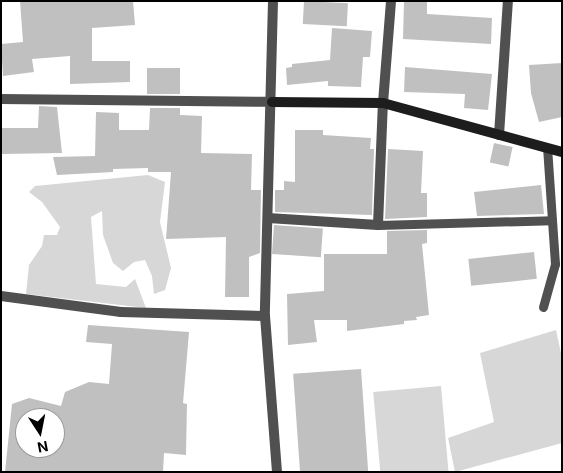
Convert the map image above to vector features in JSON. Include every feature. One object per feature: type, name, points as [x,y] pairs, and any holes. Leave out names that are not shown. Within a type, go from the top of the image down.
[{"type":"street","points":[[273,1],[272,102],[265,316],[277,472]]},
{"type":"street","points":[[268,218],[378,225],[383,103],[391,1]]},
{"type":"street","points":[[499,135],[508,1]]},
{"type":"street","points":[[1,98],[383,103],[562,152]]},
{"type":"street","points":[[1,296],[121,312],[265,316]]},
{"type":"lane","points":[[543,307],[555,264],[547,148]]},
{"type":"lane","points":[[378,225],[552,220]]},
{"type":"shaded area","points":[[148,175],[165,182],[160,222],[171,268],[165,290],[154,294],[152,276],[145,260],[134,262],[123,271],[113,263],[103,235],[102,211],[91,217],[96,284],[126,287],[135,279],[146,308],[26,294],[29,265],[42,246],[44,235],[57,235],[60,227],[42,202],[29,192],[35,186]]},
{"type":"shaded area","points":[[556,330],[562,358],[562,443],[455,472],[448,438],[494,422],[480,353]]},
{"type":"shaded area","points":[[441,386],[448,472],[380,472],[373,392]]},
{"type":"building","points":[[20,1],[133,1],[135,25],[92,28],[92,61],[130,61],[130,82],[70,84],[70,56],[32,59],[34,72],[3,76],[1,44],[23,42]]},
{"type":"building","points":[[304,1],[348,3],[347,26],[303,24]]},
{"type":"building","points":[[404,1],[427,1],[427,14],[492,18],[491,44],[403,39]]},
{"type":"building","points":[[332,28],[372,31],[370,57],[363,57],[361,87],[328,86],[328,81],[287,85],[286,68],[292,67],[292,64],[330,60]]},
{"type":"building","points":[[562,63],[562,117],[539,122],[531,93],[529,65]]},
{"type":"building","points":[[405,67],[492,74],[488,110],[464,108],[465,94],[404,92]]},
{"type":"building","points":[[147,68],[180,68],[180,94],[147,94]]},
{"type":"building","points":[[39,106],[57,107],[62,153],[2,154],[2,128],[38,128]]},
{"type":"building","points":[[150,108],[180,108],[180,115],[202,116],[201,153],[252,154],[251,190],[261,190],[260,253],[249,257],[249,297],[225,297],[226,237],[166,239],[171,172],[148,172],[148,168],[113,169],[113,172],[57,175],[53,157],[95,156],[96,112],[119,113],[119,130],[149,130]]},
{"type":"building","points":[[295,130],[323,130],[323,135],[371,138],[370,149],[374,149],[372,215],[275,212],[275,190],[284,190],[284,181],[295,182]]},
{"type":"building","points":[[494,143],[513,147],[508,167],[490,163]]},
{"type":"building","points":[[388,149],[423,151],[421,193],[427,193],[427,217],[385,219]]},
{"type":"building","points":[[541,185],[544,214],[477,216],[474,192]]},
{"type":"building","points":[[274,225],[323,228],[321,257],[272,254]]},
{"type":"building","points":[[427,230],[427,243],[422,244],[429,315],[416,317],[417,320],[404,321],[404,324],[347,331],[347,320],[314,320],[317,342],[288,345],[287,294],[324,291],[324,254],[387,254],[387,231]]},
{"type":"building","points":[[534,252],[537,279],[471,286],[468,259]]},
{"type":"building","points":[[88,325],[189,332],[183,403],[187,404],[186,455],[164,453],[163,472],[5,472],[12,404],[29,398],[61,406],[65,392],[89,382],[109,384],[112,344],[86,342]]},
{"type":"building","points":[[361,369],[368,472],[300,472],[293,374]]}]
